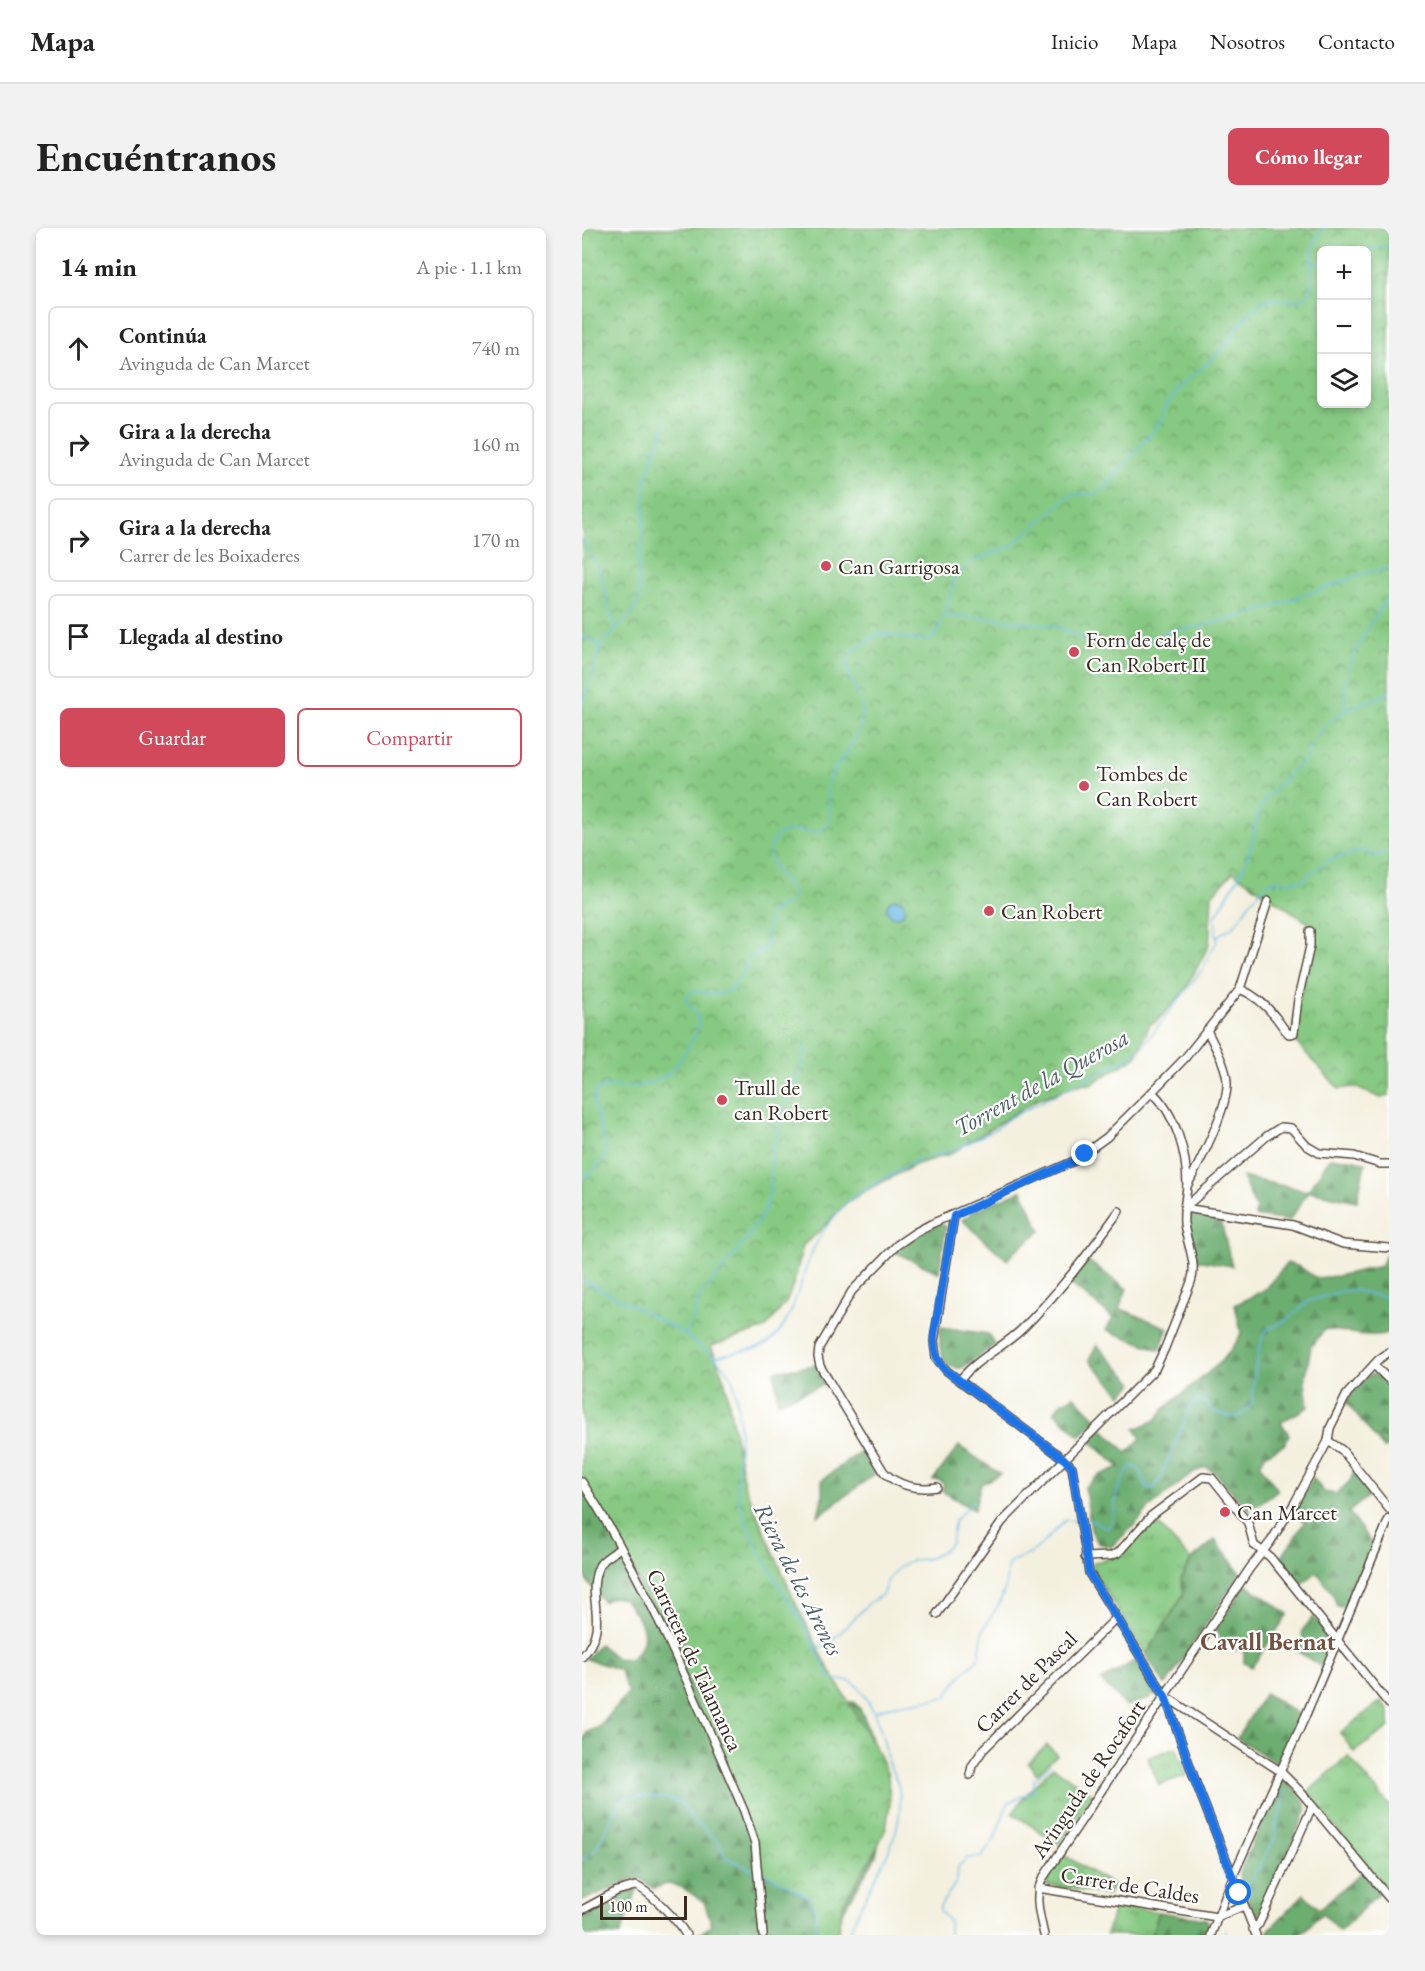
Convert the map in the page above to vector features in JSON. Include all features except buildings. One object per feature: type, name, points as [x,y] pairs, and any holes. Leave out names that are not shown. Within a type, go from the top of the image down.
[{"type":"street","points":[[937,1486],[915,1487],[892,1480],[884,1472],[825,1376],[819,1362],[818,1353],[828,1330],[852,1291],[881,1260],[916,1232],[1074,1161],[1107,1137],[1185,1058],[1240,989],[1268,901]]},
{"type":"street","points":[[1240,989],[1256,997],[1289,1034],[1294,1033],[1298,999],[1310,946],[1310,931]]},
{"type":"street","points":[[1186,1186],[1218,1119],[1227,1090],[1224,1070],[1207,1030]]},
{"type":"street","points":[[937,1614],[1002,1522],[1159,1362],[1193,1276],[1193,1264],[1184,1220],[1186,1173],[1176,1129],[1165,1107],[1152,1092]]},
{"type":"street","points":[[1184,1208],[1267,1136],[1281,1127],[1291,1128],[1319,1153],[1354,1156],[1380,1164],[1389,1164]]},
{"type":"street","points":[[1184,1208],[1293,1225],[1343,1244],[1389,1248]]},
{"type":"street","points":[[960,1380],[968,1369],[1019,1332],[1034,1317],[1061,1287],[1119,1211]]},
{"type":"street","points":[[954,1216],[934,1347],[936,1358],[942,1367],[1072,1467],[1089,1573],[1115,1619],[1165,1696],[1196,1783],[1255,1932]]},
{"type":"street","name":"Avinguda de Rocafort","points":[[1044,1935],[1037,1899],[1038,1888],[1294,1504],[1328,1441],[1330,1428],[1347,1394],[1389,1352]]},
{"type":"street","points":[[1374,1365],[1389,1380]]},
{"type":"street","points":[[1328,1441],[1342,1450],[1389,1509]]},
{"type":"street","points":[[1085,1557],[1110,1556],[1118,1553],[1151,1516],[1203,1477],[1208,1476],[1248,1523],[1254,1545],[1270,1557],[1389,1704]]},
{"type":"street","name":"Carretera de Talamanca","points":[[582,1482],[656,1613],[751,1829],[757,1861],[763,1935]]},
{"type":"street","points":[[1211,1935],[1233,1876],[1389,1519]]},
{"type":"street","points":[[582,1657],[594,1641],[597,1630],[595,1584],[598,1569],[601,1563],[620,1547]]},
{"type":"street","name":"Carrer de Pascal","points":[[970,1775],[972,1766],[983,1750],[1115,1619]]},
{"type":"street","points":[[1165,1696],[1280,1771],[1300,1791],[1389,1898]]},
{"type":"street","points":[[1255,1932],[1312,1807]]},
{"type":"street","points":[[582,1910],[616,1892],[634,1886],[644,1890],[686,1935]]},
{"type":"street","name":"Carrer de Caldes","points":[[1038,1888],[1217,1917]]},
{"type":"street","points":[[1217,1917],[1244,1906]]},
{"type":"green space","points":[[582,228],[1389,228],[1389,1096],[1381,1098],[1354,1087],[1339,1089],[1291,1037],[1303,979],[1313,948],[1310,924],[1233,872],[1212,895],[1209,945],[1184,992],[1157,1021],[1150,1024],[1136,1057],[1091,1084],[1076,1085],[1036,1100],[950,1154],[917,1164],[847,1202],[819,1232],[803,1245],[787,1301],[766,1328],[711,1346],[725,1382],[744,1484],[796,1604],[888,1775],[890,1803],[886,1828],[875,1852],[843,1903],[837,1935],[819,1935],[811,1900],[776,1879],[759,1873],[757,1846],[661,1618],[582,1480]]},
{"type":"green space","points":[[1330,1158],[1351,1159],[1365,1163],[1357,1201],[1309,1191],[1289,1221],[1255,1216],[1256,1209],[1242,1177],[1308,1191]]},
{"type":"green space","points":[[1022,1190],[1041,1231],[1007,1260],[962,1220],[976,1210]]},
{"type":"green space","points":[[1190,1214],[1220,1218],[1232,1266],[1197,1260],[1188,1217]]},
{"type":"green space","points":[[942,1223],[946,1227],[939,1273],[895,1252],[921,1233]]},
{"type":"green space","points":[[1389,1253],[1389,1332],[1367,1335],[1325,1329],[1311,1346],[1305,1381],[1308,1407],[1281,1422],[1289,1435],[1284,1445],[1266,1454],[1260,1465],[1278,1490],[1249,1511],[1217,1474],[1206,1467],[1194,1472],[1148,1509],[1134,1526],[1111,1547],[1098,1543],[1091,1530],[1085,1487],[1098,1476],[1119,1467],[1089,1440],[1102,1428],[1127,1453],[1141,1438],[1135,1429],[1156,1420],[1164,1409],[1222,1361],[1238,1340],[1241,1332],[1235,1305],[1264,1290],[1287,1263],[1300,1267],[1316,1278],[1337,1276],[1381,1266]]},
{"type":"green space","points":[[1087,1260],[1127,1289],[1119,1308],[1168,1328],[1160,1350],[1106,1330],[1113,1318],[1069,1283]]},
{"type":"green space","points":[[582,1302],[732,1478],[844,1702],[854,1702],[864,1717],[879,1766],[885,1813],[876,1856],[829,1935],[698,1935],[712,1925],[704,1902],[683,1888],[669,1883],[654,1889],[641,1879],[632,1879],[582,1901],[582,1743],[587,1732],[599,1727],[628,1693],[620,1670],[586,1659],[599,1644],[616,1658],[630,1659],[638,1651],[644,1636],[640,1621],[624,1599],[612,1597],[603,1602],[588,1582],[582,1568]]},
{"type":"green space","points":[[941,1327],[988,1334],[995,1345],[962,1368],[954,1367],[944,1360],[940,1348]]},
{"type":"green space","points":[[1097,1345],[1134,1383],[1122,1395],[1089,1360]]},
{"type":"green space","points":[[816,1365],[825,1384],[778,1402],[774,1371]]},
{"type":"green space","points":[[1373,1374],[1379,1376],[1389,1386],[1389,1444],[1384,1449],[1346,1402],[1366,1377]]},
{"type":"green space","points":[[1074,1396],[1097,1419],[1080,1436],[1054,1412],[1061,1403]]},
{"type":"green space","points":[[959,1446],[1000,1474],[981,1484],[974,1510],[943,1492],[943,1483],[933,1480]]},
{"type":"green space","points":[[865,1448],[879,1471],[818,1516],[822,1497],[822,1480]]},
{"type":"green space","points":[[1354,1472],[1371,1494],[1349,1512],[1374,1547],[1347,1607],[1337,1607],[1333,1594],[1317,1572],[1299,1586],[1279,1561],[1305,1522],[1293,1514],[1313,1478],[1324,1492],[1336,1494],[1350,1481]]},
{"type":"green space","points":[[1153,1519],[1191,1560],[1181,1579],[1184,1593],[1146,1655],[1095,1574],[1093,1565],[1095,1562],[1121,1556]]},
{"type":"green space","points":[[1215,1540],[1240,1573],[1167,1683],[1164,1684],[1146,1655],[1184,1594],[1181,1579],[1191,1560]]},
{"type":"green space","points":[[1246,1584],[1288,1614],[1252,1667],[1244,1663],[1244,1651],[1222,1646],[1216,1628]]},
{"type":"green space","points":[[1313,1617],[1332,1640],[1321,1667],[1296,1650],[1303,1640],[1302,1631]]},
{"type":"green space","points":[[1136,1660],[1157,1696],[1152,1695],[1149,1699],[1126,1706],[1101,1681]]},
{"type":"green space","points":[[1265,1693],[1299,1715],[1277,1764],[1237,1738]]},
{"type":"green space","points":[[1381,1701],[1389,1711],[1389,1727],[1354,1752],[1340,1733]]},
{"type":"green space","points":[[1047,1745],[1057,1755],[1037,1774],[1028,1763]]},
{"type":"green space","points":[[1176,1747],[1187,1775],[1159,1785],[1148,1758]]},
{"type":"green space","points":[[1348,1756],[1389,1805],[1389,1892],[1307,1793]]},
{"type":"green space","points":[[1053,1767],[1093,1794],[1059,1844],[1012,1813],[1029,1791]]},
{"type":"green space","points":[[1281,1778],[1300,1796],[1307,1809],[1262,1909],[1256,1916],[1242,1888],[1239,1874]]},
{"type":"green space","points":[[1064,1855],[1114,1886],[1108,1895],[1047,1885],[1047,1881]]},
{"type":"green space","points":[[1363,1871],[1380,1892],[1340,1931],[1322,1913],[1300,1935],[1270,1935],[1267,1932],[1304,1894],[1319,1909]]},
{"type":"green space","points":[[637,1890],[620,1935],[582,1935],[582,1916],[628,1891]]},
{"type":"green space","points":[[1115,1905],[1159,1912],[1151,1935],[1106,1935]]},
{"type":"green space","points":[[1159,1912],[1206,1919],[1209,1923],[1205,1935],[1151,1935]]},
{"type":"water","points":[[896,899],[902,902],[905,908],[902,914],[896,917],[890,914],[887,908],[890,902]]},
{"type":"waterway","points":[[582,1179],[598,1166],[604,1158],[606,1148],[594,1104],[596,1090],[608,1086],[639,1086],[658,1080],[672,1070],[684,1054],[700,1024],[697,1015],[685,999],[692,992],[718,994],[733,987],[752,957],[767,945],[768,923],[772,912],[793,898],[794,893],[772,864],[770,850],[775,839],[782,833],[815,831],[830,824],[827,793],[829,780],[856,737],[862,716],[861,702],[848,670],[850,655],[881,633],[917,640],[934,638],[946,612],[955,576],[974,561],[1010,547],[1070,495],[1099,493],[1105,488],[1161,421],[1166,405],[1184,382],[1210,362],[1230,340],[1242,321],[1261,302],[1269,299],[1301,300],[1308,294],[1311,285],[1312,250],[1318,234],[1325,228]]},
{"type":"waterway","points":[[1371,249],[1389,246]]},
{"type":"waterway","points":[[1311,264],[1317,263]]},
{"type":"waterway","points":[[582,704],[600,646],[633,612],[639,601],[638,561],[643,537],[645,481],[666,423]]},
{"type":"waterway","points":[[583,540],[599,570],[615,629]]},
{"type":"waterway","points":[[944,616],[1050,625],[1064,629],[1085,640],[1101,644],[1129,644],[1148,641],[1169,631],[1199,627],[1269,608],[1372,571],[1389,568]]},
{"type":"waterway","points":[[1345,709],[1345,683],[1352,659],[1363,636],[1389,595]]},
{"type":"waterway","points":[[582,635],[599,645]]},
{"type":"waterway","name":"Torrent de la Querosa","points":[[715,1358],[762,1346],[777,1334],[791,1311],[810,1256],[819,1238],[837,1213],[853,1197],[914,1162],[967,1144],[997,1128],[1009,1118],[1132,1056],[1142,1047],[1202,970],[1217,941],[1215,917],[1242,871],[1251,848],[1259,808],[1306,757],[1318,734],[1328,722],[1345,710],[1389,693]]},
{"type":"waterway","points":[[1216,937],[1235,925],[1252,900],[1268,883],[1276,880],[1289,882],[1302,880],[1328,861],[1361,850],[1376,855],[1389,853]]},
{"type":"waterway","points":[[685,1334],[696,1314],[698,1299],[746,1240],[764,1211],[770,1192],[772,1150],[785,1108],[797,1085],[806,1046]]},
{"type":"waterway","name":"Riera de les Arenes","points":[[582,1281],[670,1326],[710,1353],[724,1367],[733,1381],[736,1396],[740,1432],[738,1493],[752,1536],[808,1632],[830,1678],[850,1681],[858,1687],[877,1720],[887,1760],[898,1785],[900,1809],[891,1846],[849,1935]]},
{"type":"waterway","points":[[1085,1520],[1096,1521],[1106,1529],[1111,1524],[1118,1489],[1129,1468],[1135,1466],[1141,1472],[1147,1488],[1153,1488],[1158,1483],[1192,1404],[1199,1401],[1205,1402],[1214,1412],[1233,1417],[1240,1416],[1252,1404],[1255,1370],[1264,1331],[1287,1320],[1309,1301],[1341,1291],[1354,1290],[1389,1298]]},
{"type":"waterway","points":[[816,1650],[836,1637],[868,1604],[883,1594],[887,1583],[898,1568],[913,1560],[935,1556],[947,1547],[951,1543],[955,1520],[974,1501]]},
{"type":"waterway","points":[[875,1712],[890,1706],[946,1697],[957,1680],[979,1657],[983,1630],[1000,1602],[1005,1588],[1008,1565],[1030,1554],[1065,1520],[1075,1521]]},
{"type":"waterway","points":[[949,1935],[949,1921],[940,1911],[940,1906],[957,1881],[958,1867],[967,1858],[981,1857],[994,1840],[1008,1803],[1033,1791],[1034,1780],[1050,1765]]},
{"type":"waterway","points":[[1247,1887],[1275,1838],[1275,1826],[1283,1807],[1284,1791]]},
{"type":"waterway","points":[[582,1860],[596,1849],[619,1803],[625,1798],[640,1796],[665,1798],[681,1803],[692,1819],[718,1841],[725,1857],[755,1871]]},
{"type":"waterway","points":[[760,1872],[808,1897],[814,1905],[817,1935]]},
{"type":"waterway","points":[[1225,1935],[1226,1931]]},
{"type":"place","name":"Can Garrigosa","points":[[826,566]]},
{"type":"place","name":"Forn de calç de Can Robert II","points":[[1074,652]]},
{"type":"place","name":"Tombes de Can Robert","points":[[1084,786]]},
{"type":"place","name":"Can Robert","points":[[989,911]]},
{"type":"place","name":"Trull de can Robert","points":[[722,1100]]},
{"type":"place","name":"Can Marcet","points":[[1225,1512]]},
{"type":"district","name":"Cavall Bernat","points":[[1268,1641]]},
{"type":"route","points":[[1085,1154],[954,1216],[934,1335],[935,1353],[942,1367],[1072,1467],[1086,1567],[1115,1619],[1165,1696],[1239,1893]]}]
